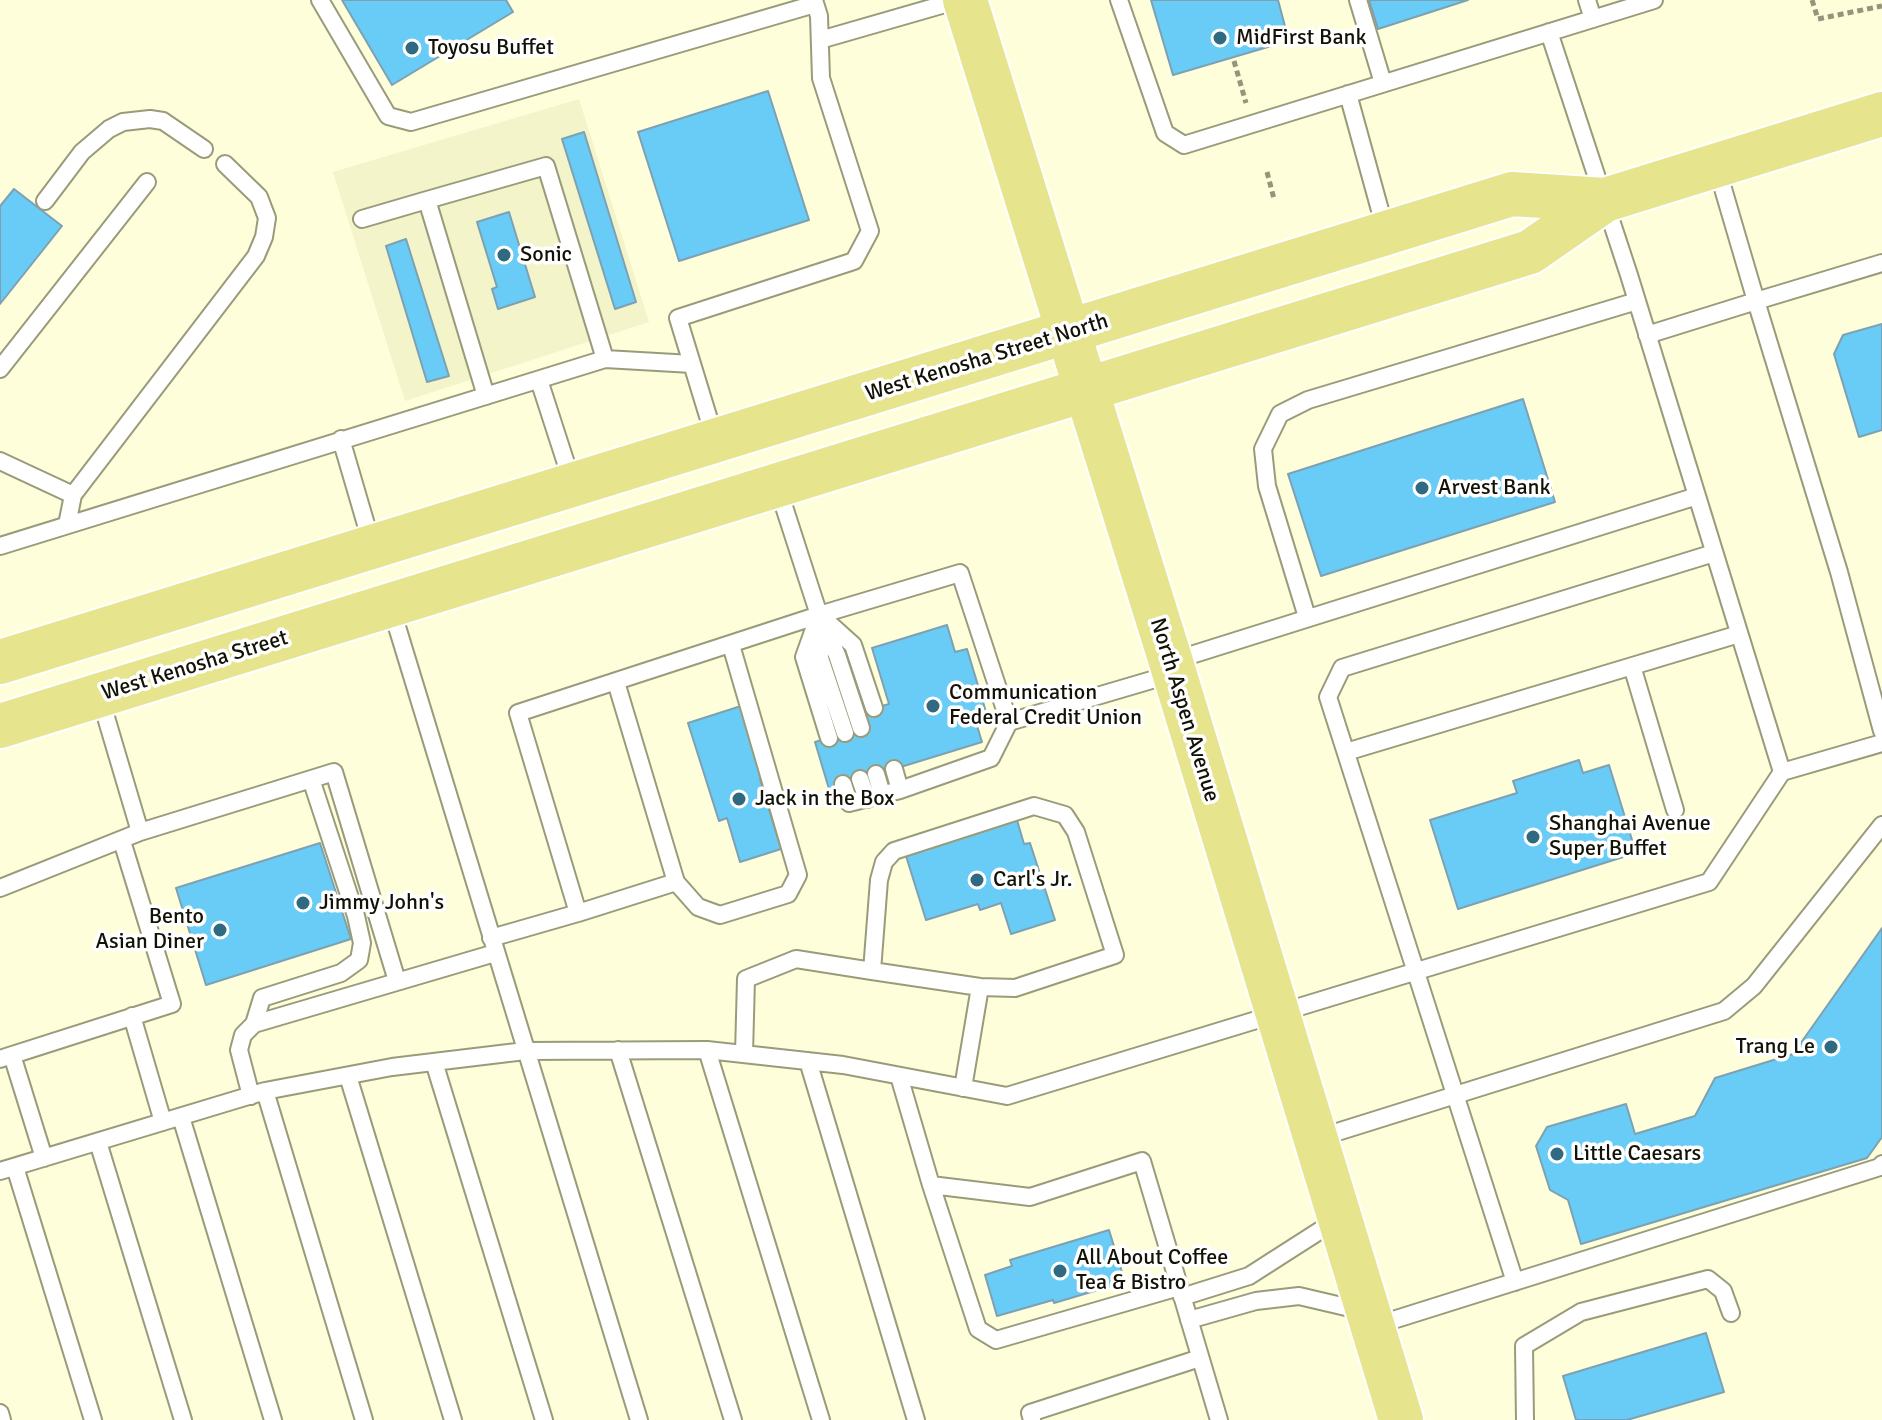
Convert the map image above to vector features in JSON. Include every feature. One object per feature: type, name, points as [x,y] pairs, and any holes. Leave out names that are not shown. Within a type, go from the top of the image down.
[{"type":"main road","name":"North Aspen Avenue","points":[[962,0],[1069,333],[1401,1420]]},
{"type":"main road","name":"West Kenosha Street North","points":[[390,606],[1530,252],[1605,200],[1882,114]]},
{"type":"main road","name":"West Kenosha Street North","points":[[373,547],[1512,194],[1605,200]]},
{"type":"main road","points":[[0,662],[373,547],[390,606]]},
{"type":"main road","name":"West Kenosha Street","points":[[0,726],[390,606]]},
{"type":"lane","points":[[320,0],[388,116],[411,122],[814,2],[819,16],[821,78],[870,231],[854,261],[678,318],[715,441]]},
{"type":"lane","points":[[820,40],[962,0]]},
{"type":"lane","points":[[1119,0],[1165,133],[1184,145],[1654,0]]},
{"type":"lane","points":[[1358,0],[1383,83]]},
{"type":"lane","points":[[1587,0],[1593,19]]},
{"type":"lane","points":[[1549,32],[1637,301],[1782,772]]},
{"type":"lane","points":[[1348,94],[1386,234]]},
{"type":"lane","points":[[45,201],[82,152],[109,129],[123,122],[163,121],[204,149]]},
{"type":"lane","points":[[67,525],[73,495],[260,247],[267,218],[259,197],[225,164]]},
{"type":"lane","points":[[1716,165],[1839,572],[1882,731]]},
{"type":"lane","points":[[362,219],[546,166],[605,359]]},
{"type":"lane","points":[[0,369],[147,182]]},
{"type":"lane","points":[[427,200],[486,396]]},
{"type":"lane","points":[[1647,335],[1882,263]]},
{"type":"lane","points":[[1307,617],[1267,486],[1263,449],[1280,414],[1308,400],[1637,301]]},
{"type":"lane","points":[[0,546],[605,359],[692,364]]},
{"type":"lane","points":[[539,380],[573,485]]},
{"type":"lane","points":[[341,439],[373,547]]},
{"type":"lane","points":[[0,461],[73,495]]},
{"type":"lane","points":[[777,486],[819,615],[837,655],[845,733],[804,657],[819,615]]},
{"type":"lane","points":[[1009,722],[1172,668],[1307,617],[1697,496]]},
{"type":"lane","points":[[1515,1282],[1328,697],[1342,668],[1714,553]]},
{"type":"lane","points":[[578,913],[518,713],[819,615],[960,573],[1009,722],[991,758],[900,790],[849,803],[843,784]]},
{"type":"lane","points":[[390,606],[639,1420]]},
{"type":"lane","points":[[819,615],[853,645],[874,708]]},
{"type":"lane","points":[[1346,752],[1739,634]]},
{"type":"lane","points":[[616,682],[676,882],[698,907],[720,915],[788,894],[798,875],[794,854],[731,645]]},
{"type":"lane","points":[[1632,666],[1675,810]]},
{"type":"lane","points":[[99,695],[140,832]]},
{"type":"lane","points":[[93,1420],[8,1169],[258,1093],[434,1062],[525,1051],[707,1050],[843,1065],[1007,1096],[1709,882],[1782,772],[1882,743]]},
{"type":"lane","points":[[894,769],[900,790]]},
{"type":"lane","points":[[0,888],[140,832],[334,772],[397,981]]},
{"type":"lane","points":[[868,777],[875,796]]},
{"type":"lane","points":[[311,779],[356,916],[362,943],[359,960],[341,973],[262,998],[254,1024],[243,1035],[239,1050],[258,1093],[364,1420]]},
{"type":"lane","points":[[744,1054],[746,979],[796,959],[872,971],[980,987],[1015,988],[1115,955],[1076,832],[1065,815],[1034,806],[894,851],[884,862],[879,880],[872,971]]},
{"type":"lane","points":[[1315,1139],[1724,1011],[1754,986],[1882,825]]},
{"type":"lane","points":[[44,1158],[6,1057],[172,1004],[122,841]]},
{"type":"lane","points":[[254,1024],[397,981],[578,913],[676,882]]},
{"type":"lane","points":[[963,1088],[980,987]]},
{"type":"lane","points":[[132,1016],[163,1122]]},
{"type":"lane","points":[[618,1050],[733,1420]]},
{"type":"lane","points":[[707,1050],[821,1420]]},
{"type":"lane","points":[[808,1061],[916,1420]]},
{"type":"lane","points":[[434,1062],[544,1420]]},
{"type":"lane","points":[[348,1076],[453,1420]]},
{"type":"lane","points":[[899,1076],[978,1329],[996,1340],[1249,1276],[1339,1218]]},
{"type":"lane","points":[[181,1117],[273,1420]]},
{"type":"lane","points":[[98,1142],[183,1420]]},
{"type":"lane","points":[[931,1185],[1030,1197],[1142,1161],[1219,1420]]},
{"type":"lane","points":[[1189,1320],[1256,1301],[1299,1296],[1370,1319],[1515,1282],[1882,1164]]},
{"type":"lane","points":[[1525,1420],[1524,1346],[1581,1312],[1708,1279],[1723,1291],[1731,1313]]},
{"type":"lane","points":[[1032,1420],[1030,1413],[1200,1358]]},
{"type":"lane","points":[[0,1413],[2,1420]]},
{"type":"path","points":[[1812,0],[1818,19],[1882,6]]},
{"type":"path","points":[[1234,61],[1248,108]]},
{"type":"path","points":[[1267,172],[1274,199]]},
{"type":"shaded area","points":[[579,99],[649,322],[405,401],[333,172]]},
{"type":"building","name":"Toyosu Buffet","points":[[342,0],[506,0],[513,12],[392,85]]},
{"type":"building","name":"MidFirst Bank","points":[[1151,0],[1278,0],[1286,30],[1275,33],[1278,44],[1173,75]]},
{"type":"building","points":[[1369,0],[1468,0],[1378,29]]},
{"type":"building","points":[[768,91],[809,220],[679,261],[638,132]]},
{"type":"building","points":[[584,132],[636,302],[615,309],[562,139]]},
{"type":"building","points":[[14,189],[62,226],[0,304],[0,206]]},
{"type":"building","name":"Sonic","points":[[509,212],[535,297],[498,309],[492,289],[497,287],[477,222]]},
{"type":"building","points":[[406,239],[449,376],[427,382],[386,246]]},
{"type":"building","points":[[1882,324],[1882,430],[1859,437],[1834,354],[1843,335]]},
{"type":"building","name":"Arvest Bank","points":[[1523,399],[1555,502],[1321,576],[1288,474]]},
{"type":"building","name":"Communication Federal Credit Union","points":[[947,625],[955,652],[967,649],[986,712],[974,716],[982,742],[829,789],[815,742],[861,728],[857,713],[889,704],[872,648]]},
{"type":"building","name":"Jack in the Box","points":[[741,706],[764,778],[760,779],[781,849],[740,862],[727,818],[719,821],[688,723]]},
{"type":"building","name":"Shanghai Avenue Super Buffet","points":[[1579,760],[1583,773],[1609,765],[1636,853],[1458,909],[1430,820],[1517,793],[1513,781]]},
{"type":"building","name":"Carl's Jr.","points":[[1017,820],[1024,844],[1030,843],[1055,920],[1011,934],[1001,903],[980,910],[978,904],[926,920],[906,856]]},
{"type":"building","points":[[320,843],[351,939],[206,985],[176,888]]},
{"type":"building","points":[[1882,928],[1882,1137],[1867,1158],[1581,1244],[1568,1200],[1550,1190],[1536,1146],[1547,1127],[1626,1104],[1635,1134],[1695,1116],[1715,1078],[1793,1054]]},
{"type":"building","name":"All About Coffee Tea & Bistro","points":[[1109,1230],[1125,1282],[997,1316],[985,1275],[1012,1266],[1010,1260]]},
{"type":"building","points":[[1706,1333],[1724,1392],[1627,1420],[1576,1420],[1563,1376]]},
{"type":"place","name":"MidFirst Bank","points":[[1220,38]]},
{"type":"place","name":"Toyosu Buffet","points":[[412,48]]},
{"type":"place","name":"Sonic","points":[[504,255]]},
{"type":"place","name":"Arvest Bank","points":[[1422,488]]},
{"type":"place","name":"Communication Federal Credit Union","points":[[933,706]]},
{"type":"place","name":"Jack in the Box","points":[[739,799]]},
{"type":"place","name":"Shanghai Avenue Super Buffet","points":[[1533,837]]},
{"type":"place","name":"Carl's Jr.","points":[[977,880]]},
{"type":"place","name":"Jimmy John's","points":[[303,903]]},
{"type":"place","name":"Bento Asian Diner","points":[[220,930]]},
{"type":"place","name":"Trang Le","points":[[1831,1047]]},
{"type":"place","name":"Little Caesars","points":[[1557,1154]]},
{"type":"place","name":"All About Coffee Tea & Bistro","points":[[1060,1271]]}]
